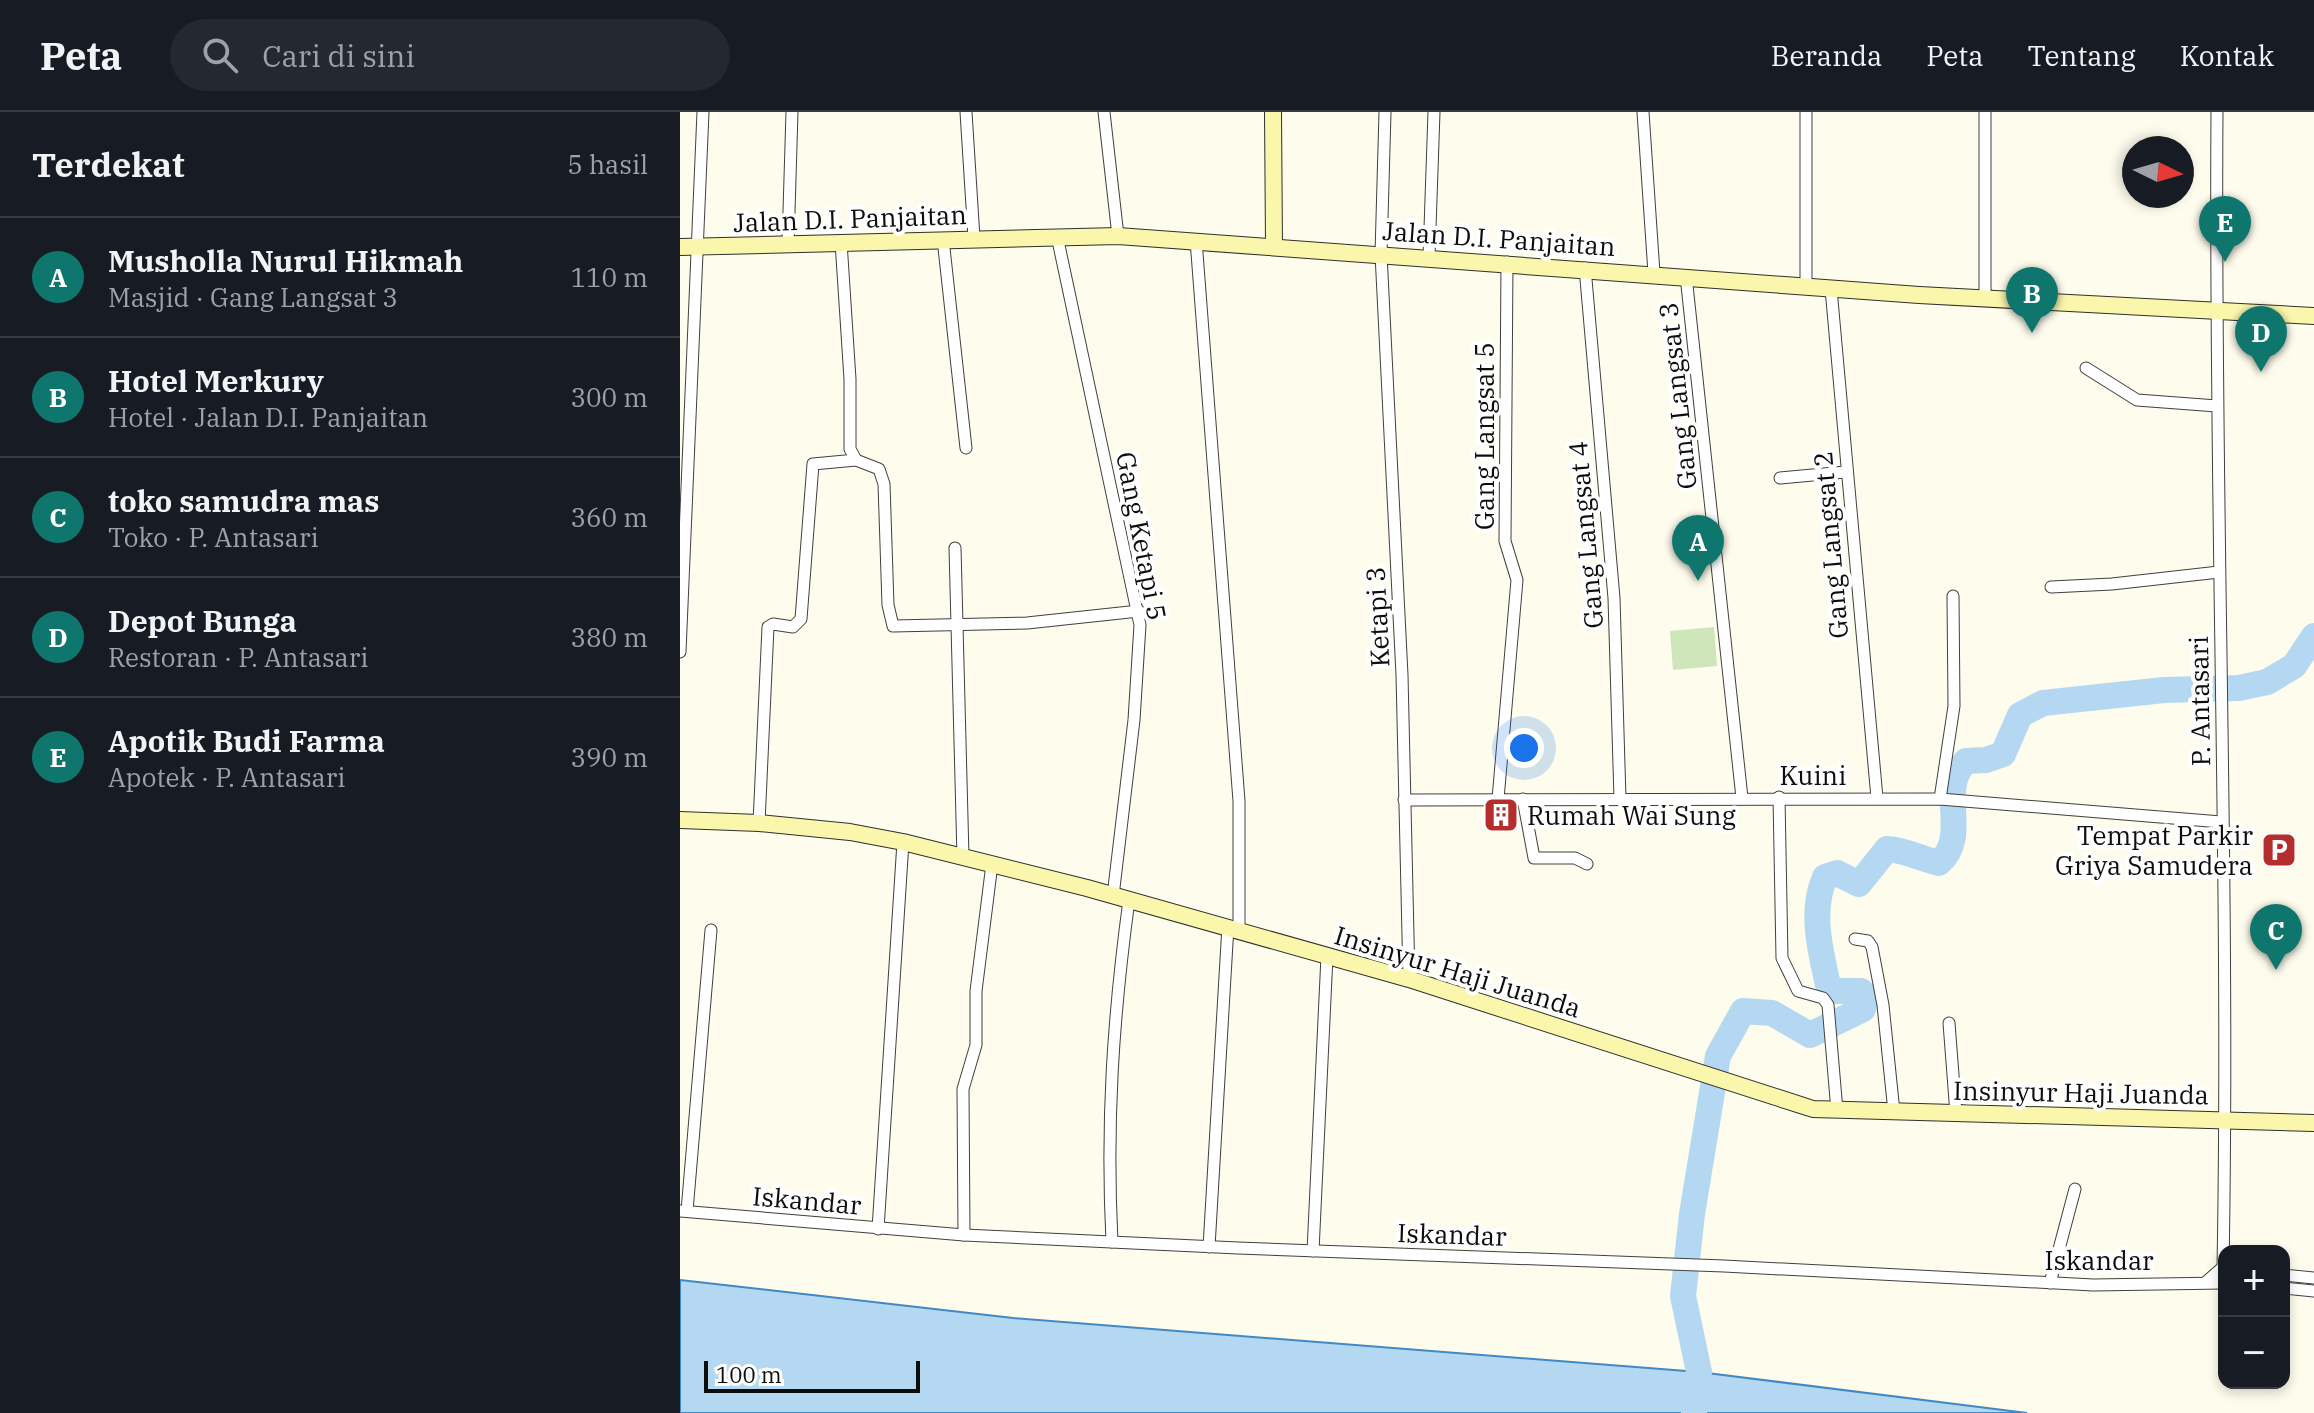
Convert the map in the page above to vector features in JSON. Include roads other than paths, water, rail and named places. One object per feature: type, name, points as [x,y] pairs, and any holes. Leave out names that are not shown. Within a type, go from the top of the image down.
[{"type":"street","points":[[680,652],[703,112]]},
{"type":"street","points":[[788,244],[792,112]]},
{"type":"street","points":[[966,112],[974,238]]},
{"type":"street","points":[[1104,112],[1118,236]]},
{"type":"street","points":[[1273,112],[1274,245]]},
{"type":"street","name":"Ketapi 3","points":[[1385,112],[1381,254],[1402,675],[1409,979]]},
{"type":"street","points":[[1429,257],[1434,112]]},
{"type":"street","points":[[1643,112],[1654,273]]},
{"type":"street","points":[[1806,112],[1806,286]]},
{"type":"street","points":[[1985,112],[1985,299]]},
{"type":"street","name":"P. Antasari","points":[[2217,112],[2215,308],[2222,700],[2223,1245]]},
{"type":"street","name":"Gang Ketapi 5","points":[[1057,236],[1139,611],[1108,1112],[1112,1242]]},
{"type":"street","name":"Jalan D.I. Panjaitan","points":[[680,247],[1118,236],[1507,262],[1831,289],[2215,308],[2314,316]]},
{"type":"street","points":[[943,239],[966,448]]},
{"type":"street","points":[[1196,240],[1239,801],[1234,927],[1209,1247]]},
{"type":"street","points":[[841,242],[850,379],[850,449],[856,460]]},
{"type":"street","name":"Gang Langsat 5","points":[[1498,799],[1517,580],[1505,541],[1507,262]]},
{"type":"street","name":"Gang Langsat 4","points":[[1585,268],[1614,598],[1620,799]]},
{"type":"street","name":"Gang Langsat 3","points":[[1686,276],[1742,798]]},
{"type":"street","name":"Gang Langsat 2","points":[[1831,289],[1845,472],[1877,798]]},
{"type":"street","points":[[2086,368],[2137,400],[2217,406]]},
{"type":"street","points":[[759,823],[768,627],[773,624],[793,627],[801,619],[812,467],[816,462],[856,460],[873,464],[884,484],[888,605],[893,626],[1063,620],[1139,611]]},
{"type":"street","points":[[1780,478],[1845,472]]},
{"type":"street","points":[[955,548],[963,857]]},
{"type":"street","points":[[2051,587],[2103,585],[2219,572]]},
{"type":"street","points":[[1943,799],[1954,706],[1953,596]]},
{"type":"street","points":[[1779,797],[1784,965],[1798,991],[1826,1001],[1832,1018],[1837,1111]]},
{"type":"street","points":[[1523,799],[1534,858],[1575,858],[1587,864]]},
{"type":"street","name":"Kuini","points":[[1404,800],[1943,799],[2221,822]]},
{"type":"street","name":"Insinyur Haji Juanda","points":[[680,820],[759,823],[903,842],[992,864],[1234,927],[1409,979],[1805,1107],[1837,1111],[2314,1123]]},
{"type":"street","points":[[878,1229],[903,842]]},
{"type":"street","points":[[964,1235],[963,1089],[976,1045],[979,958],[992,864]]},
{"type":"street","points":[[684,1211],[711,930]]},
{"type":"street","points":[[1855,939],[1868,941],[1872,947],[1883,1005],[1894,1112]]},
{"type":"street","points":[[1313,1251],[1327,956]]},
{"type":"street","points":[[1949,1023],[1956,1114]]},
{"type":"street","points":[[2050,1283],[2075,1189]]},
{"type":"street","name":"Iskandar","points":[[684,1211],[964,1235],[1209,1247],[1709,1265],[2050,1283],[2218,1283]]},
{"type":"street","name":"P. Antasari","points":[[2206,1282],[2218,1272]]},
{"type":"street","points":[[2290,1276],[2314,1278]]},
{"type":"street","points":[[2290,1289],[2314,1291]]},
{"type":"water","points":[[680,1280],[1013,1318],[1699,1372],[2027,1413],[680,1413]]},
{"type":"waterway","points":[[1694,1413],[1699,1372],[1683,1296],[1692,1214],[1718,1056],[1743,1011],[1772,1013],[1810,1035],[1863,1009],[1866,996],[1861,991],[1835,991],[1828,985],[1817,917],[1825,877],[1837,873],[1859,884],[1887,849],[1939,863],[1948,852],[1952,839],[1954,785],[1958,773],[1966,761],[1986,760],[2003,754],[2020,715],[2043,703],[2164,690],[2239,688],[2267,682],[2294,666],[2314,636]]},
{"type":"place","name":"Apotik Budi Farma","points":[[2225,262]]},
{"type":"place","name":"Hotel Merkury","points":[[2032,333]]},
{"type":"place","name":"Depot Bunga","points":[[2261,372]]},
{"type":"place","name":"Musholla Nurul Hikmah","points":[[1698,581]]},
{"type":"place","name":"Rumah Wai Sung","points":[[1501,815]]},
{"type":"place","name":"Tempat Parkir Griya Samudera","points":[[2279,850]]},
{"type":"place","name":"toko samudra mas","points":[[2276,970]]}]
